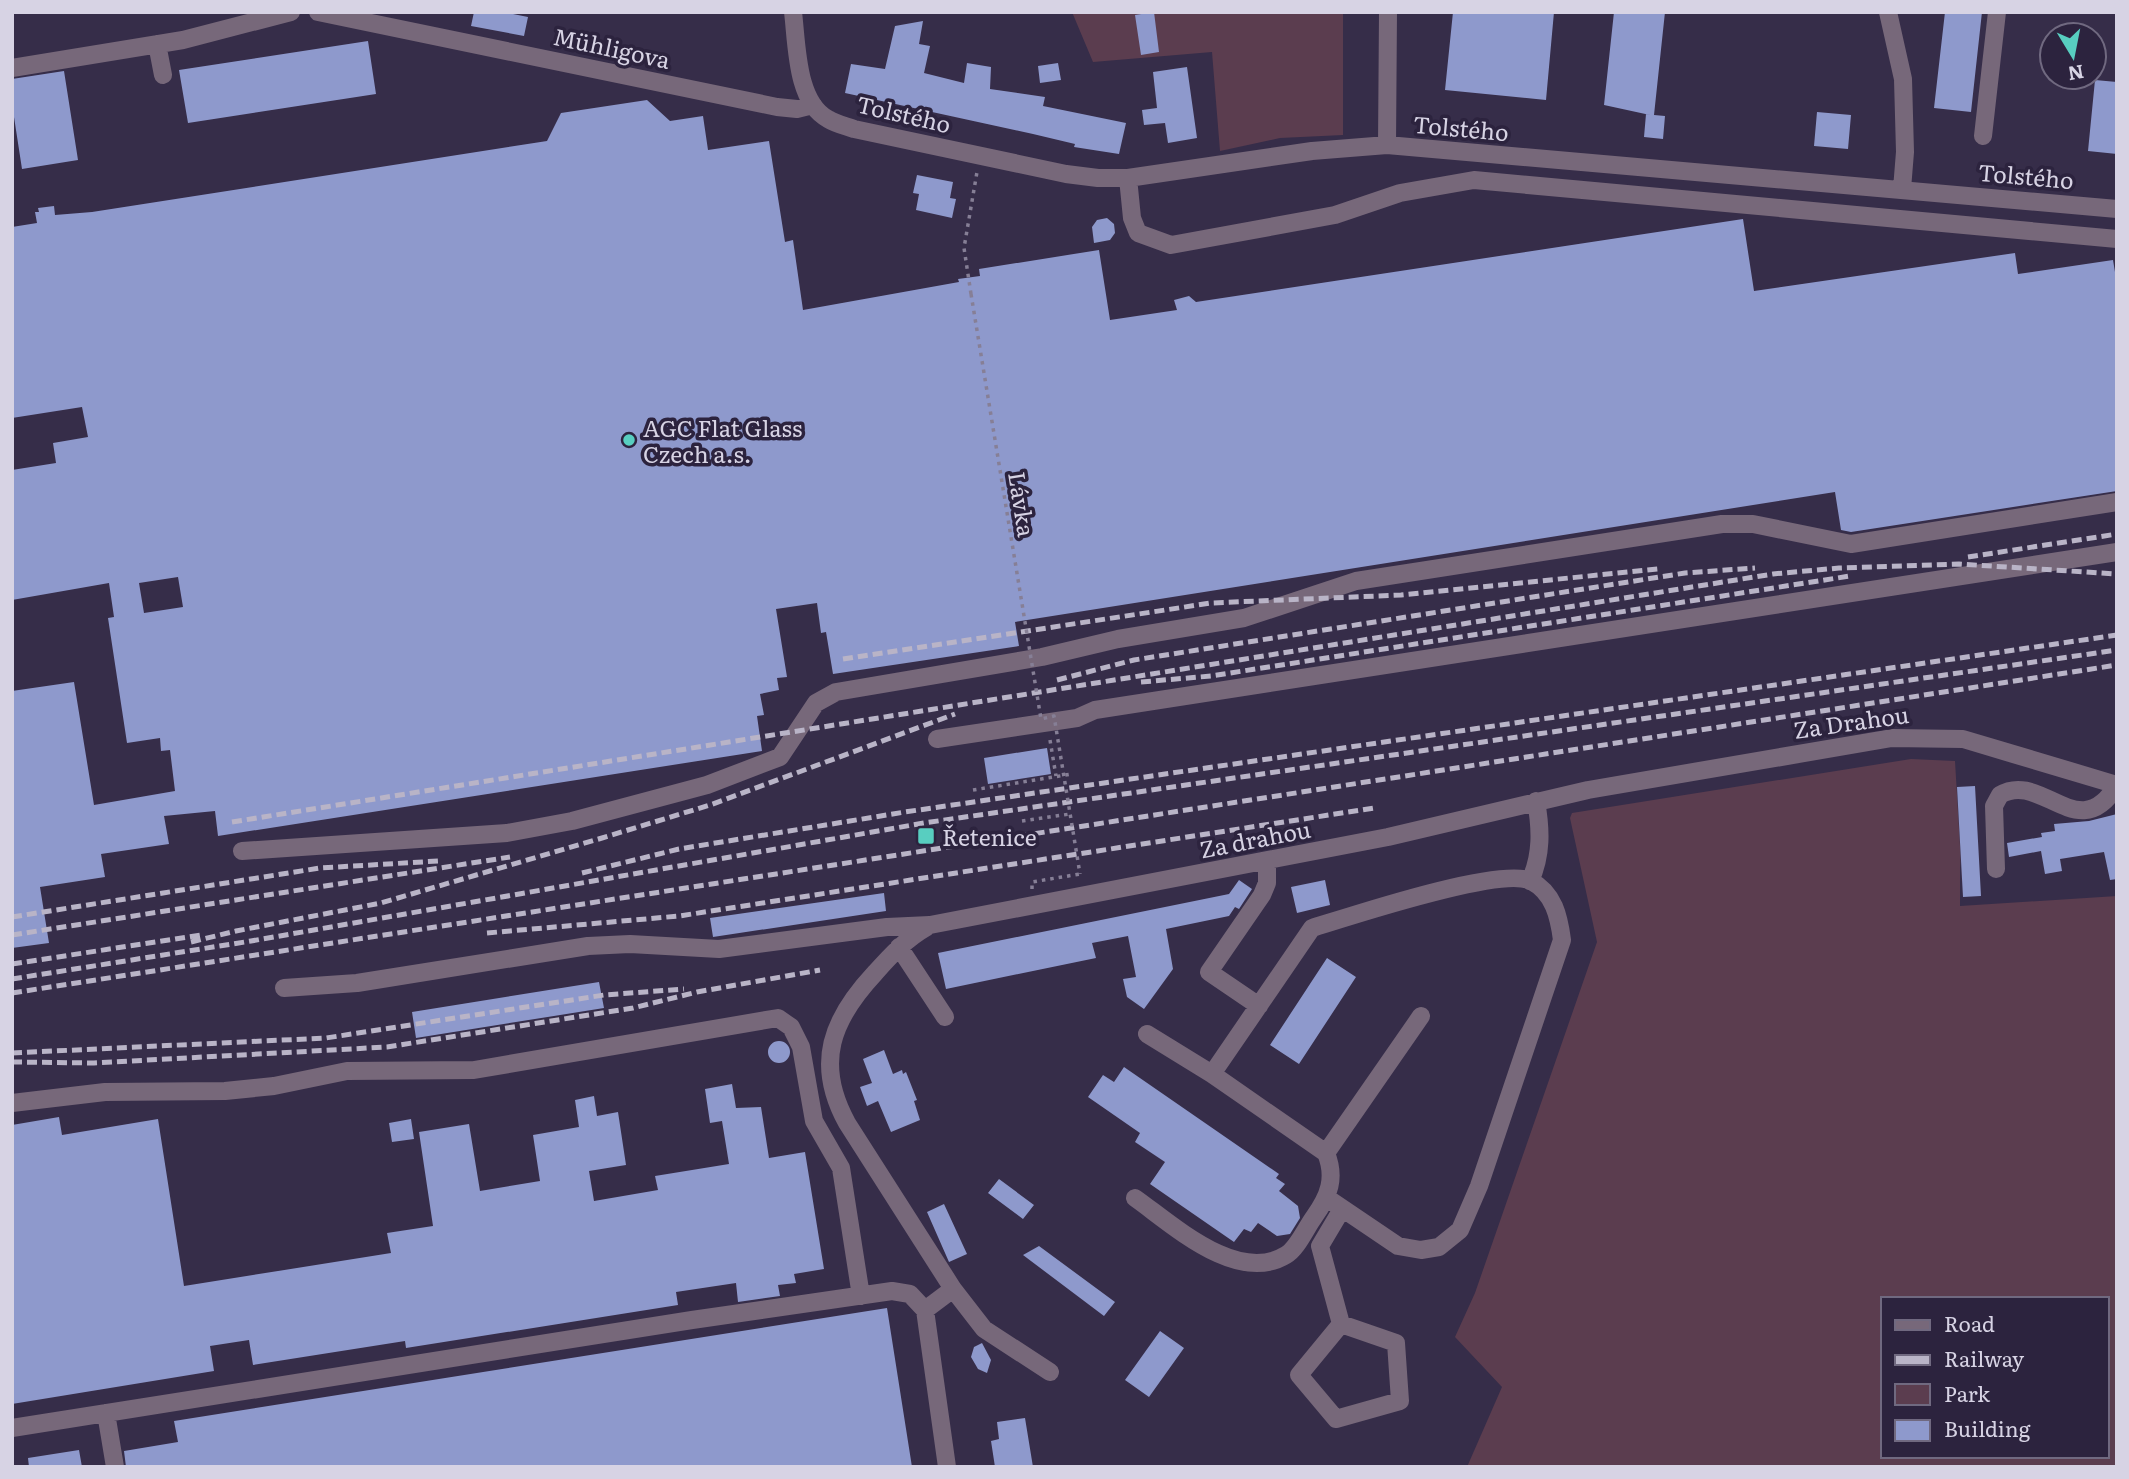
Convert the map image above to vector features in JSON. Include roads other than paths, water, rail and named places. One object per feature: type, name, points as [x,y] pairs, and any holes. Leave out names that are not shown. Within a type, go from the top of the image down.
[{"type":"street","points":[[12,68],[157,44],[291,12]]},
{"type":"street","name":"Mühligova","points":[[318,12],[339,14],[777,107],[797,109],[813,105]]},
{"type":"street","points":[[793,12],[800,65],[813,105]]},
{"type":"street","points":[[1387,145],[1388,12]]},
{"type":"street","points":[[1888,12],[1903,79],[1905,152],[1902,189]]},
{"type":"street","points":[[1983,136],[1997,12]]},
{"type":"street","points":[[157,44],[163,75]]},
{"type":"street","name":"Tolstého","points":[[813,105],[826,119],[854,129],[1066,174],[1098,178],[1128,178],[1312,151],[1387,145],[2117,209]]},
{"type":"street","points":[[1128,178],[1132,218],[1138,233],[1171,245],[1335,215],[1400,193],[1474,180],[2117,239]]},
{"type":"street","points":[[242,851],[294,845],[428,840],[507,833],[572,821],[707,785],[770,763],[788,749],[816,703],[836,692],[1042,657],[1118,639],[1244,618],[1356,581],[1722,524],[1752,524],[1851,544],[2117,502]]},
{"type":"street","points":[[937,739],[1077,718],[1095,710],[2117,552]]},
{"type":"street","name":"Za Drahou","points":[[1588,790],[1727,764],[1917,736],[1963,739],[2117,785]]},
{"type":"street","points":[[1996,869],[1994,806],[2000,795],[2020,790],[2073,809],[2088,810],[2107,802],[2117,785]]},
{"type":"street","name":"Za drahou","points":[[284,988],[357,983],[588,946],[630,944],[719,949],[887,927],[930,925],[1388,837],[1588,790]]},
{"type":"street","points":[[1530,881],[1538,863],[1540,824],[1536,801]]},
{"type":"street","points":[[1259,1006],[1209,972],[1262,895],[1267,883],[1267,860]]},
{"type":"street","points":[[1212,1074],[1312,928],[1496,878],[1530,881],[1544,891],[1558,911],[1562,940],[1479,1186],[1460,1230],[1439,1247],[1421,1250],[1398,1246],[1335,1203]]},
{"type":"street","points":[[930,925],[899,947],[844,1008],[832,1042],[831,1076],[835,1096],[847,1123],[953,1289],[984,1329],[1050,1372]]},
{"type":"street","points":[[899,947],[946,1017]]},
{"type":"street","points":[[1326,1153],[1421,1016]]},
{"type":"street","points":[[12,1103],[105,1092],[225,1091],[274,1086],[347,1071],[474,1070],[778,1018],[791,1027],[801,1047],[814,1121],[841,1168],[862,1296]]},
{"type":"street","points":[[1147,1034],[1212,1074],[1326,1153],[1333,1170],[1335,1203],[1320,1246],[1340,1324]]},
{"type":"street","points":[[1135,1198],[1217,1255],[1260,1264],[1287,1255],[1335,1203]]},
{"type":"street","points":[[925,1310],[953,1289]]},
{"type":"street","points":[[12,1428],[892,1291],[910,1294],[925,1310],[947,1467]]},
{"type":"street","points":[[1340,1324],[1395,1343],[1400,1401],[1336,1419],[1299,1375],[1340,1324]]},
{"type":"street","points":[[106,1413],[115,1467]]},
{"type":"railway","points":[[1968,557],[2117,534]]},
{"type":"railway","points":[[232,822],[1773,574],[1839,568],[1959,564],[2117,574]]},
{"type":"railway","points":[[1057,680],[1134,660],[1685,573],[1755,568]]},
{"type":"railway","points":[[843,659],[1211,603],[1401,595],[1658,569]]},
{"type":"railway","points":[[1141,682],[1211,676],[1850,576]]},
{"type":"railway","points":[[582,873],[679,849],[905,812],[2117,635]]},
{"type":"railway","points":[[12,979],[251,941],[924,823],[2117,650]]},
{"type":"railway","points":[[12,993],[2117,665]]},
{"type":"railway","points":[[191,942],[381,903],[602,838],[710,805],[955,714]]},
{"type":"railway","points":[[487,933],[679,916],[1374,808]]},
{"type":"railway","points":[[12,935],[510,857]]},
{"type":"railway","points":[[12,917],[320,868],[438,861]]},
{"type":"railway","points":[[12,964],[201,935]]},
{"type":"railway","points":[[12,1062],[94,1063],[387,1047],[633,1008],[697,992],[820,970]]},
{"type":"railway","points":[[12,1053],[326,1038],[604,995],[684,989]]},
{"type":"place","name":"AGC Flat Glass Czech a.s.","points":[[629,440]]},
{"type":"place","name":"Řetenice","points":[[926,836]]}]
